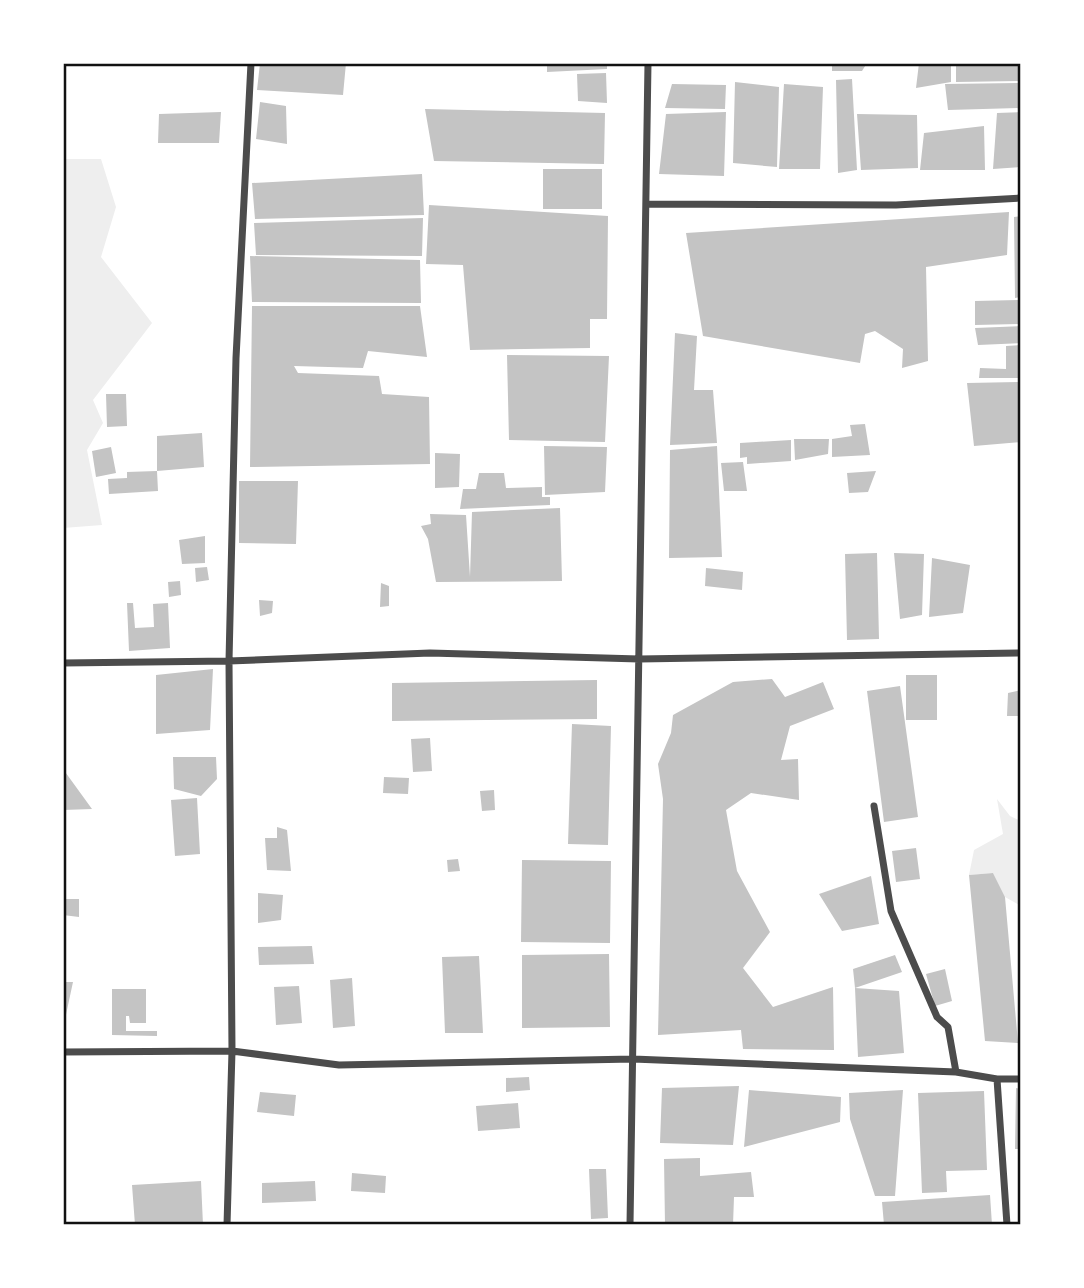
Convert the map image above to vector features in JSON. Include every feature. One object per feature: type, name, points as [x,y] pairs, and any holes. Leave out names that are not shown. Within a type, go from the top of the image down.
[{"type":"street","points":[[227,1225],[232,1051],[229,661],[236,358],[251,63]]},
{"type":"street","points":[[630,1225],[648,63]]},
{"type":"street","points":[[646,204],[896,205],[1021,198]]},
{"type":"street","points":[[63,663],[229,661],[430,653],[639,659],[1021,653]]},
{"type":"street","points":[[874,806],[891,911],[937,1017],[948,1027],[956,1072]]},
{"type":"street","points":[[63,1052],[232,1051],[339,1065],[633,1059],[956,1072],[997,1079],[1021,1079]]},
{"type":"street","points":[[997,1079],[1007,1225]]},
{"type":"shaded area","points":[[63,159],[101,159],[116,207],[101,257],[152,323],[93,400],[103,423],[87,450],[102,525],[63,528]]},
{"type":"shaded area","points":[[997,799],[1010,816],[1021,821],[1021,906],[1005,897],[993,873],[969,875],[974,850],[1003,834]]},
{"type":"building","points":[[260,63],[346,63],[343,95],[257,90]]},
{"type":"building","points":[[547,63],[607,63],[607,69],[547,72]]},
{"type":"building","points":[[832,63],[867,63],[862,71],[832,71]]},
{"type":"building","points":[[919,63],[951,63],[951,82],[916,88]]},
{"type":"building","points":[[956,63],[1021,63],[1021,81],[956,82]]},
{"type":"building","points":[[606,73],[607,103],[578,101],[577,74]]},
{"type":"building","points":[[852,79],[857,170],[838,173],[836,80]]},
{"type":"building","points":[[735,82],[779,87],[777,167],[733,163]]},
{"type":"building","points":[[1021,83],[1021,108],[948,110],[945,84]]},
{"type":"building","points":[[672,84],[726,85],[725,109],[665,108]]},
{"type":"building","points":[[784,84],[823,87],[820,169],[779,169]]},
{"type":"building","points":[[260,102],[286,106],[287,144],[256,139]]},
{"type":"building","points":[[425,109],[605,113],[604,164],[434,161]]},
{"type":"building","points":[[221,112],[219,143],[158,143],[159,114]]},
{"type":"building","points":[[726,112],[724,176],[659,174],[666,114]]},
{"type":"building","points":[[1021,112],[1021,167],[993,169],[997,113]]},
{"type":"building","points":[[857,114],[917,115],[918,168],[861,170]]},
{"type":"building","points":[[984,126],[985,170],[920,170],[924,133]]},
{"type":"building","points":[[543,169],[602,169],[602,209],[543,209]]},
{"type":"building","points":[[422,174],[424,215],[255,219],[252,183]]},
{"type":"building","points":[[429,205],[608,216],[607,319],[590,319],[590,348],[470,350],[463,265],[426,264]]},
{"type":"building","points":[[1009,212],[1007,255],[926,267],[928,361],[902,368],[903,349],[875,331],[865,334],[860,363],[703,336],[686,233]]},
{"type":"building","points":[[1021,216],[1021,297],[1015,298],[1014,217]]},
{"type":"building","points":[[423,218],[422,256],[256,255],[254,223]]},
{"type":"building","points":[[250,256],[420,260],[421,303],[252,302]]},
{"type":"building","points":[[1021,300],[1021,324],[975,325],[975,301]]},
{"type":"building","points":[[252,306],[420,306],[427,357],[368,351],[363,368],[294,366],[298,373],[379,376],[382,394],[429,397],[430,464],[250,467]]},
{"type":"building","points":[[1021,326],[1021,343],[978,345],[975,328]]},
{"type":"building","points":[[675,333],[697,336],[694,390],[713,390],[717,443],[670,445]]},
{"type":"building","points":[[1021,345],[1021,378],[979,378],[980,368],[1006,369],[1006,346]]},
{"type":"building","points":[[507,355],[609,356],[605,442],[509,440]]},
{"type":"building","points":[[1021,382],[1021,442],[974,446],[967,383]]},
{"type":"building","points":[[106,394],[126,394],[127,426],[107,427]]},
{"type":"building","points":[[865,424],[870,455],[832,457],[832,439],[852,436],[850,425]]},
{"type":"building","points":[[202,433],[204,467],[157,471],[157,436]]},
{"type":"building","points":[[794,439],[829,439],[828,454],[795,460]]},
{"type":"building","points":[[791,440],[791,461],[747,464],[747,457],[740,458],[740,443]]},
{"type":"building","points":[[544,446],[607,447],[605,492],[545,495]]},
{"type":"building","points":[[717,446],[722,557],[669,558],[670,450]]},
{"type":"building","points":[[111,447],[116,473],[96,477],[92,451]]},
{"type":"building","points":[[435,453],[460,454],[459,487],[435,488]]},
{"type":"building","points":[[743,462],[747,491],[724,491],[721,463]]},
{"type":"building","points":[[157,471],[158,491],[109,494],[108,479],[127,478],[127,472]]},
{"type":"building","points":[[876,471],[868,492],[849,493],[847,473]]},
{"type":"building","points":[[479,473],[504,473],[506,488],[542,487],[542,497],[550,497],[550,505],[460,509],[463,489],[476,489]]},
{"type":"building","points":[[239,481],[298,481],[296,544],[239,543]]},
{"type":"building","points":[[560,508],[562,581],[436,582],[428,539],[421,526],[431,524],[430,514],[466,515],[470,577],[472,512]]},
{"type":"building","points":[[205,536],[205,563],[182,564],[179,540]]},
{"type":"building","points":[[877,553],[879,639],[847,640],[845,554]]},
{"type":"building","points":[[894,553],[924,554],[922,615],[900,619]]},
{"type":"building","points":[[932,558],[970,565],[963,613],[929,617]]},
{"type":"building","points":[[207,567],[209,580],[196,582],[195,568]]},
{"type":"building","points":[[706,568],[743,572],[742,590],[705,586]]},
{"type":"building","points":[[180,581],[181,595],[169,597],[168,582]]},
{"type":"building","points":[[381,583],[389,586],[389,606],[380,607]]},
{"type":"building","points":[[259,600],[273,601],[272,613],[260,616]]},
{"type":"building","points":[[127,603],[133,603],[135,628],[154,627],[153,604],[168,603],[170,648],[129,651]]},
{"type":"building","points":[[213,669],[210,730],[156,734],[156,675]]},
{"type":"building","points":[[906,675],[937,675],[937,720],[906,720]]},
{"type":"building","points":[[772,679],[785,697],[823,682],[834,709],[790,726],[781,760],[798,759],[799,800],[751,793],[726,810],[737,871],[770,932],[743,968],[773,1007],[833,987],[834,1050],[743,1049],[741,1030],[658,1035],[663,799],[658,764],[671,733],[673,715],[733,682]]},
{"type":"building","points":[[597,680],[597,719],[392,721],[392,683]]},
{"type":"building","points":[[900,686],[918,817],[884,822],[867,691]]},
{"type":"building","points":[[1021,690],[1021,716],[1007,716],[1008,693]]},
{"type":"building","points":[[572,724],[611,726],[608,845],[568,844]]},
{"type":"building","points":[[430,738],[432,771],[413,772],[411,739]]},
{"type":"building","points":[[173,757],[216,757],[217,779],[201,796],[174,789]]},
{"type":"building","points":[[63,769],[92,809],[63,810]]},
{"type":"building","points":[[384,777],[409,778],[408,794],[383,793]]},
{"type":"building","points":[[494,790],[495,810],[482,811],[480,791]]},
{"type":"building","points":[[197,798],[200,854],[175,856],[171,800]]},
{"type":"building","points":[[277,827],[287,830],[291,871],[267,870],[265,838],[277,838]]},
{"type":"building","points":[[916,848],[920,879],[896,882],[892,851]]},
{"type":"building","points":[[458,859],[460,871],[448,872],[447,860]]},
{"type":"building","points":[[522,860],[611,861],[610,943],[521,942]]},
{"type":"building","points":[[993,873],[1005,897],[1018,1043],[985,1041],[969,875]]},
{"type":"building","points":[[871,876],[879,924],[842,931],[819,894]]},
{"type":"building","points":[[258,893],[283,895],[281,920],[258,923]]},
{"type":"building","points":[[63,899],[79,899],[79,917],[63,915]]},
{"type":"building","points":[[312,946],[314,964],[259,965],[258,947]]},
{"type":"building","points":[[609,954],[610,1027],[522,1028],[522,955]]},
{"type":"building","points":[[895,955],[902,972],[855,988],[853,969]]},
{"type":"building","points":[[479,956],[483,1033],[445,1033],[442,957]]},
{"type":"building","points":[[945,969],[952,1001],[935,1006],[926,974]]},
{"type":"building","points":[[352,978],[355,1026],[333,1028],[330,980]]},
{"type":"building","points":[[63,982],[73,982],[64,1024],[63,1024]]},
{"type":"building","points":[[299,986],[302,1023],[276,1025],[274,987]]},
{"type":"building","points":[[855,988],[899,991],[904,1053],[858,1057]]},
{"type":"building","points":[[112,989],[146,989],[146,1023],[130,1023],[129,1016],[126,1016],[126,1031],[157,1031],[157,1036],[112,1035]]},
{"type":"building","points":[[529,1077],[530,1090],[506,1092],[506,1078]]},
{"type":"building","points":[[739,1086],[733,1145],[660,1143],[662,1088]]},
{"type":"building","points":[[1016,1088],[1021,1089],[1021,1149],[1015,1149]]},
{"type":"building","points":[[749,1090],[841,1097],[840,1122],[744,1147]]},
{"type":"building","points":[[903,1090],[895,1196],[875,1196],[850,1119],[849,1093]]},
{"type":"building","points":[[984,1091],[987,1170],[946,1171],[947,1192],[922,1193],[918,1093]]},
{"type":"building","points":[[260,1092],[296,1095],[294,1116],[257,1112]]},
{"type":"building","points":[[518,1103],[520,1128],[478,1131],[476,1106]]},
{"type":"building","points":[[700,1158],[700,1176],[751,1172],[754,1197],[734,1197],[733,1225],[665,1225],[664,1159]]},
{"type":"building","points":[[589,1169],[606,1169],[608,1218],[591,1219]]},
{"type":"building","points":[[352,1173],[386,1176],[385,1193],[351,1191]]},
{"type":"building","points":[[201,1181],[203,1225],[135,1225],[132,1185]]},
{"type":"building","points":[[315,1181],[316,1201],[262,1203],[262,1183]]},
{"type":"building","points":[[990,1195],[992,1225],[884,1225],[882,1202]]}]
